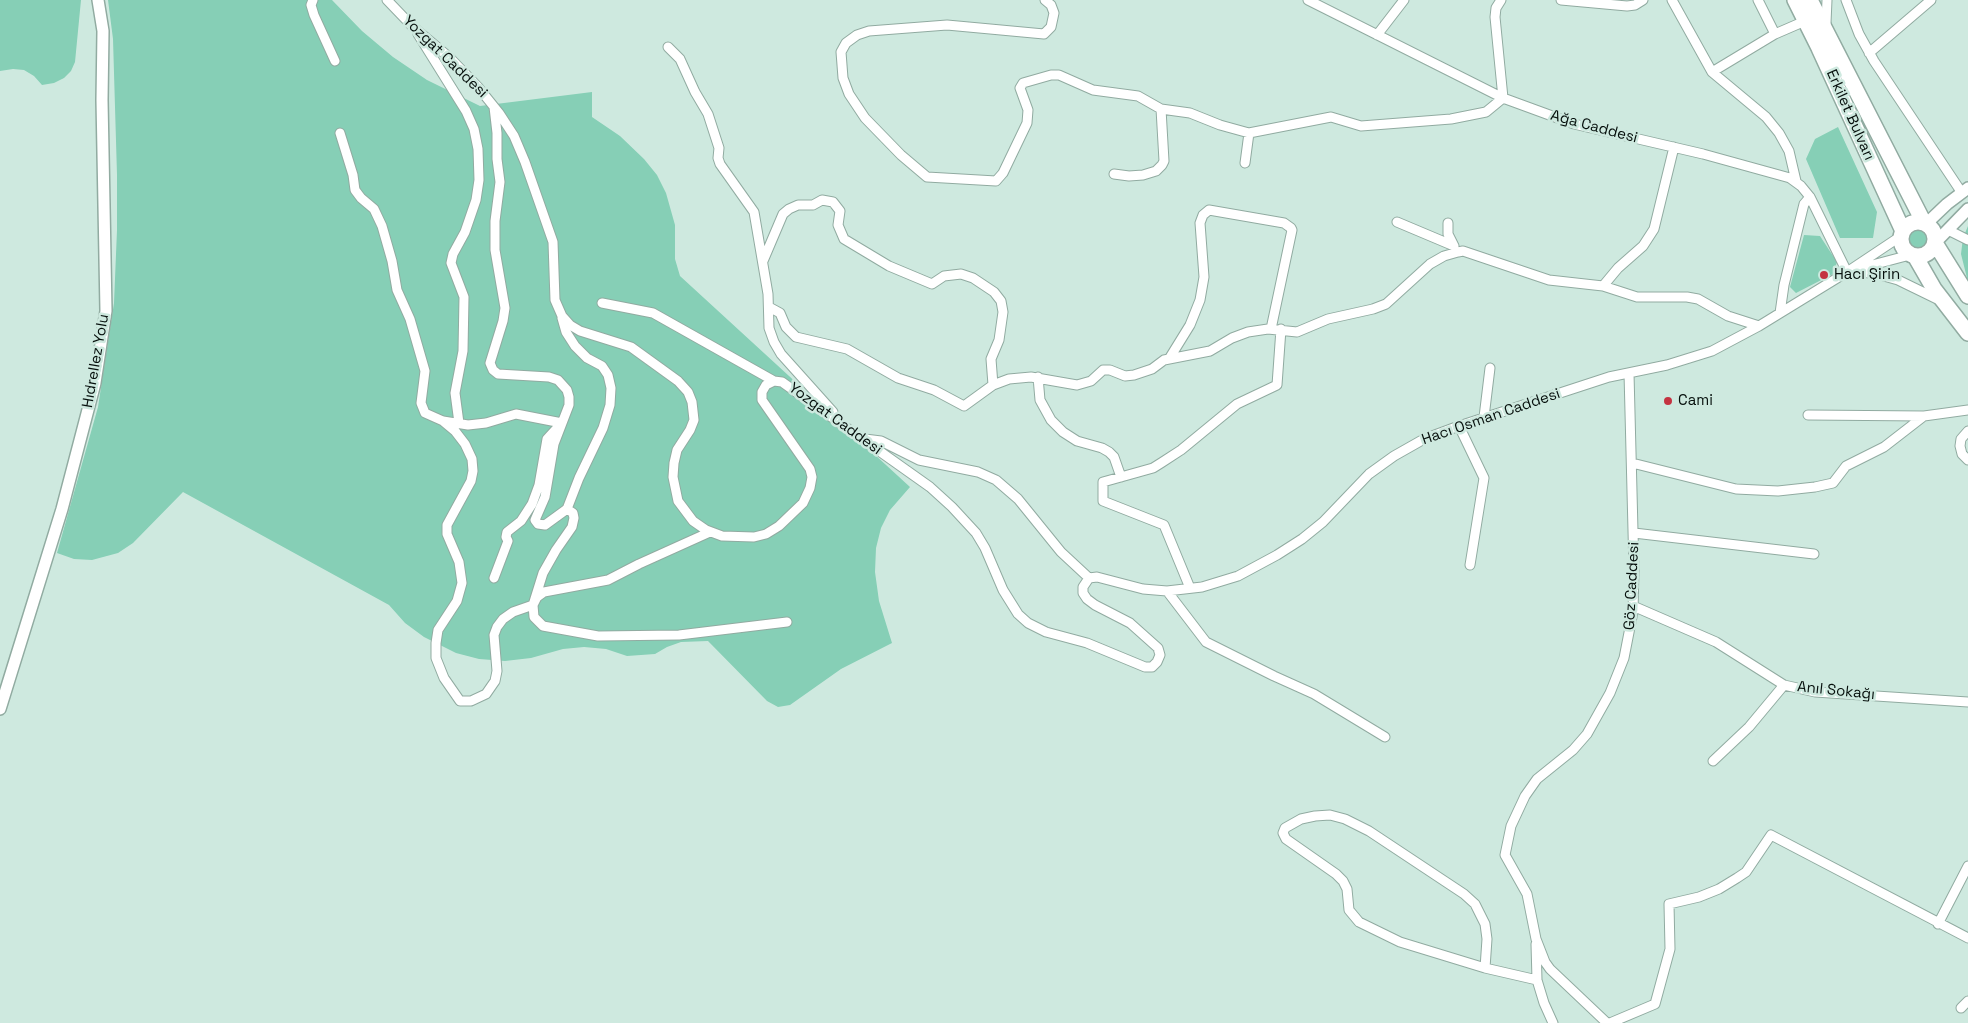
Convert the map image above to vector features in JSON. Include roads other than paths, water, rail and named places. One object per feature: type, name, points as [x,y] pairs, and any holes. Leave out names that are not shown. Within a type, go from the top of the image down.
[{"type":"main road","name":"Erkilet Bulvarı","points":[[1795,0],[1902,234]]},
{"type":"main road","name":"Erkilet Bulvarı","points":[[1810,0],[1925,223]]},
{"type":"main road","points":[[1968,296],[1935,243],[1934,233],[1925,223],[1914,222],[1909,224],[1902,234],[1902,246],[1912,255],[1934,289],[1968,333]]},
{"type":"main road","points":[[1912,255],[1927,254],[1935,243]]},
{"type":"street","name":"Hıdrellez Yolu","points":[[0,709],[62,509],[95,383],[106,311],[102,100],[103,31],[98,0]]},
{"type":"street","points":[[313,0],[311,4],[314,15],[335,61]]},
{"type":"street","name":"Yozgat Caddesi","points":[[387,0],[412,26],[450,58],[494,106],[507,124],[520,149],[554,242],[555,300],[562,316],[580,331],[631,347],[678,381],[688,392],[692,402],[694,420],[675,456],[674,485],[678,501],[687,515],[699,526],[722,536],[754,537],[766,534],[779,526],[803,503],[812,477],[808,466],[762,400],[764,388],[774,381],[786,383],[936,492],[970,526],[985,548],[996,578],[1010,602],[1018,614],[1028,623],[1046,632],[1087,643],[1142,666],[1149,668],[1155,665],[1159,659],[1160,652],[1148,638],[1118,616],[1095,605],[1084,596],[1083,587],[1093,577]]},
{"type":"street","points":[[1045,0],[1053,9],[1053,17],[1049,30],[1040,35],[947,24],[875,30],[857,35],[846,43],[841,52],[842,69],[849,94],[865,118],[901,155],[927,177],[986,180],[996,180],[1003,173],[1027,123],[1028,110],[1020,88],[1023,83],[1059,75],[1093,90],[1138,96],[1161,109],[1190,113],[1220,125],[1249,133],[1331,117],[1361,126],[1451,119],[1486,112],[1503,98],[1494,18],[1501,0]]},
{"type":"street","name":"Ağa Caddesi","points":[[1308,0],[1503,98],[1574,124],[1784,175],[1796,181],[1810,197],[1847,272]]},
{"type":"street","points":[[1377,35],[1404,0]]},
{"type":"street","points":[[1561,0],[1627,6],[1635,5],[1643,0]]},
{"type":"street","points":[[1672,0],[1712,72],[1766,117],[1779,133],[1789,151],[1796,181]]},
{"type":"street","points":[[1758,0],[1775,34]]},
{"type":"street","points":[[1827,0],[1826,20],[1828,36]]},
{"type":"street","points":[[1846,0],[1869,53],[1882,74],[1965,190],[1925,223]]},
{"type":"street","points":[[1869,53],[1931,0]]},
{"type":"street","points":[[1712,72],[1775,34],[1805,21]]},
{"type":"street","points":[[412,26],[466,110],[474,129],[478,149],[479,180],[476,200],[466,232],[453,254],[451,262],[464,297],[463,351],[455,393],[459,423]]},
{"type":"street","points":[[668,47],[680,58],[695,92],[708,114],[719,148],[718,158],[720,164],[754,212],[769,307],[769,328],[777,348],[843,424]]},
{"type":"street","points":[[494,106],[500,182],[495,221],[495,250],[505,308],[490,363],[493,370],[498,374],[550,377],[562,384],[568,393],[569,401],[552,455],[545,497],[535,520],[538,524],[545,525],[567,510],[579,478],[603,428],[610,405],[611,388],[608,375],[602,366],[587,358],[575,346],[566,332],[562,316]]},
{"type":"street","points":[[1114,174],[1143,175],[1156,171],[1162,165],[1164,161],[1161,109]]},
{"type":"street","points":[[340,133],[353,174],[355,190],[374,209],[380,219],[392,261],[396,290],[413,327],[425,371],[422,407],[428,415],[443,421],[468,425],[486,423],[516,414],[562,423]]},
{"type":"street","points":[[1245,163],[1249,133]]},
{"type":"street","points":[[1603,286],[1618,268],[1643,246],[1654,229],[1674,147]]},
{"type":"street","points":[[1780,313],[1784,285],[1804,204],[1810,197]]},
{"type":"street","points":[[762,261],[783,214],[789,209],[798,205],[813,205],[822,200],[833,202],[840,211],[838,225],[844,239],[882,262],[932,284],[949,274],[967,275],[994,292],[1001,301],[1003,312],[999,340],[991,358],[994,386]]},
{"type":"street","points":[[1169,359],[1190,325],[1200,300],[1204,277],[1200,223],[1203,215],[1210,210],[1284,223],[1291,228],[1276,329],[1277,385],[1238,404],[1181,450],[1153,468],[1103,482],[1103,501],[1164,525],[1190,588]]},
{"type":"street","points":[[1935,243],[1968,210]]},
{"type":"street","points":[[1396,222],[1456,249],[1549,280],[1603,286],[1637,298],[1687,297],[1698,299],[1728,316],[1759,326]]},
{"type":"street","points":[[1448,223],[1448,234],[1456,249]]},
{"type":"street","points":[[1948,230],[1968,240]]},
{"type":"street","points":[[1847,272],[1902,234]]},
{"type":"street","points":[[769,307],[780,313],[786,327],[796,337],[847,349],[898,378],[934,390],[961,406],[969,405],[994,386],[1017,377],[1082,384],[1091,380],[1103,370],[1110,370],[1124,376],[1134,375],[1152,368],[1164,360],[1203,353],[1240,335],[1258,330],[1276,329],[1297,332],[1328,319],[1386,304],[1430,264],[1456,249]]},
{"type":"street","points":[[1847,272],[1912,255]]},
{"type":"street","points":[[1847,272],[1873,273],[1898,280],[1924,291],[1947,306]]},
{"type":"street","name":"Hacı Osman Caddesi","points":[[1093,577],[1143,589],[1167,591],[1214,584],[1238,576],[1283,552],[1313,530],[1358,483],[1381,465],[1424,439],[1484,417],[1609,377],[1667,365],[1728,344],[1847,272]]},
{"type":"street","points":[[602,303],[653,313],[774,381]]},
{"type":"street","points":[[1484,417],[1490,368]]},
{"type":"street","name":"Göz Caddesi","points":[[1609,1023],[1550,969],[1541,954],[1536,939],[1527,894],[1505,856],[1510,830],[1519,806],[1531,786],[1579,744],[1598,718],[1615,683],[1624,658],[1631,628],[1633,606],[1634,533],[1629,373]]},
{"type":"street","points":[[1038,378],[1040,400],[1051,420],[1063,432],[1077,441],[1110,452],[1114,457],[1121,477]]},
{"type":"street","points":[[1808,415],[1924,416],[1968,410]]},
{"type":"street","points":[[1632,463],[1736,489],[1778,490],[1815,486],[1833,483],[1846,466],[1884,447],[1924,416]]},
{"type":"street","points":[[443,421],[455,431],[465,444],[474,467],[471,482],[447,525],[447,534],[459,562],[462,583],[457,601],[442,623],[436,643],[436,658],[440,672],[460,701],[477,700],[490,690],[496,676],[494,635],[503,619],[512,612],[533,604],[537,597],[544,592],[608,580],[710,532]]},
{"type":"street","points":[[494,578],[508,541],[506,538],[507,532],[524,517],[536,494],[547,439],[562,423]]},
{"type":"street","points":[[1459,426],[1484,478],[1470,565]]},
{"type":"street","points":[[1968,431],[1961,439],[1960,446],[1962,454],[1968,460]]},
{"type":"street","points":[[865,440],[882,441],[919,460],[978,472],[996,480],[1018,499],[1042,532],[1067,559],[1093,577]]},
{"type":"street","points":[[567,510],[571,511],[574,516],[572,527],[549,561],[539,583],[533,604],[534,617],[542,626],[598,636],[679,634],[787,622]]},
{"type":"street","points":[[1634,533],[1814,554]]},
{"type":"street","points":[[1167,591],[1206,642],[1314,694],[1385,737]]},
{"type":"street","name":"Anıl Sokağı","points":[[1633,606],[1716,642],[1784,685],[1816,692],[1968,702]]},
{"type":"street","points":[[1713,761],[1749,727],[1784,685]]},
{"type":"street","points":[[1485,968],[1487,938],[1485,924],[1479,910],[1464,894],[1368,831],[1345,819],[1315,816],[1301,819],[1285,828],[1283,833],[1286,839],[1336,874],[1342,881],[1347,889],[1349,910],[1359,922],[1400,942],[1485,968],[1537,980]]},
{"type":"street","points":[[1609,1023],[1655,1004],[1670,949],[1669,904],[1700,897],[1719,889],[1746,872],[1772,835],[1938,924],[1968,938]]},
{"type":"street","points":[[1938,924],[1968,866]]},
{"type":"street","points":[[1536,939],[1537,980],[1553,1023]]},
{"type":"street","points":[[1961,1008],[1968,1001]]},
{"type":"place","name":"Hacı Şirin","points":[[1824,275]]},
{"type":"place","name":"Cami","points":[[1668,401]]}]
